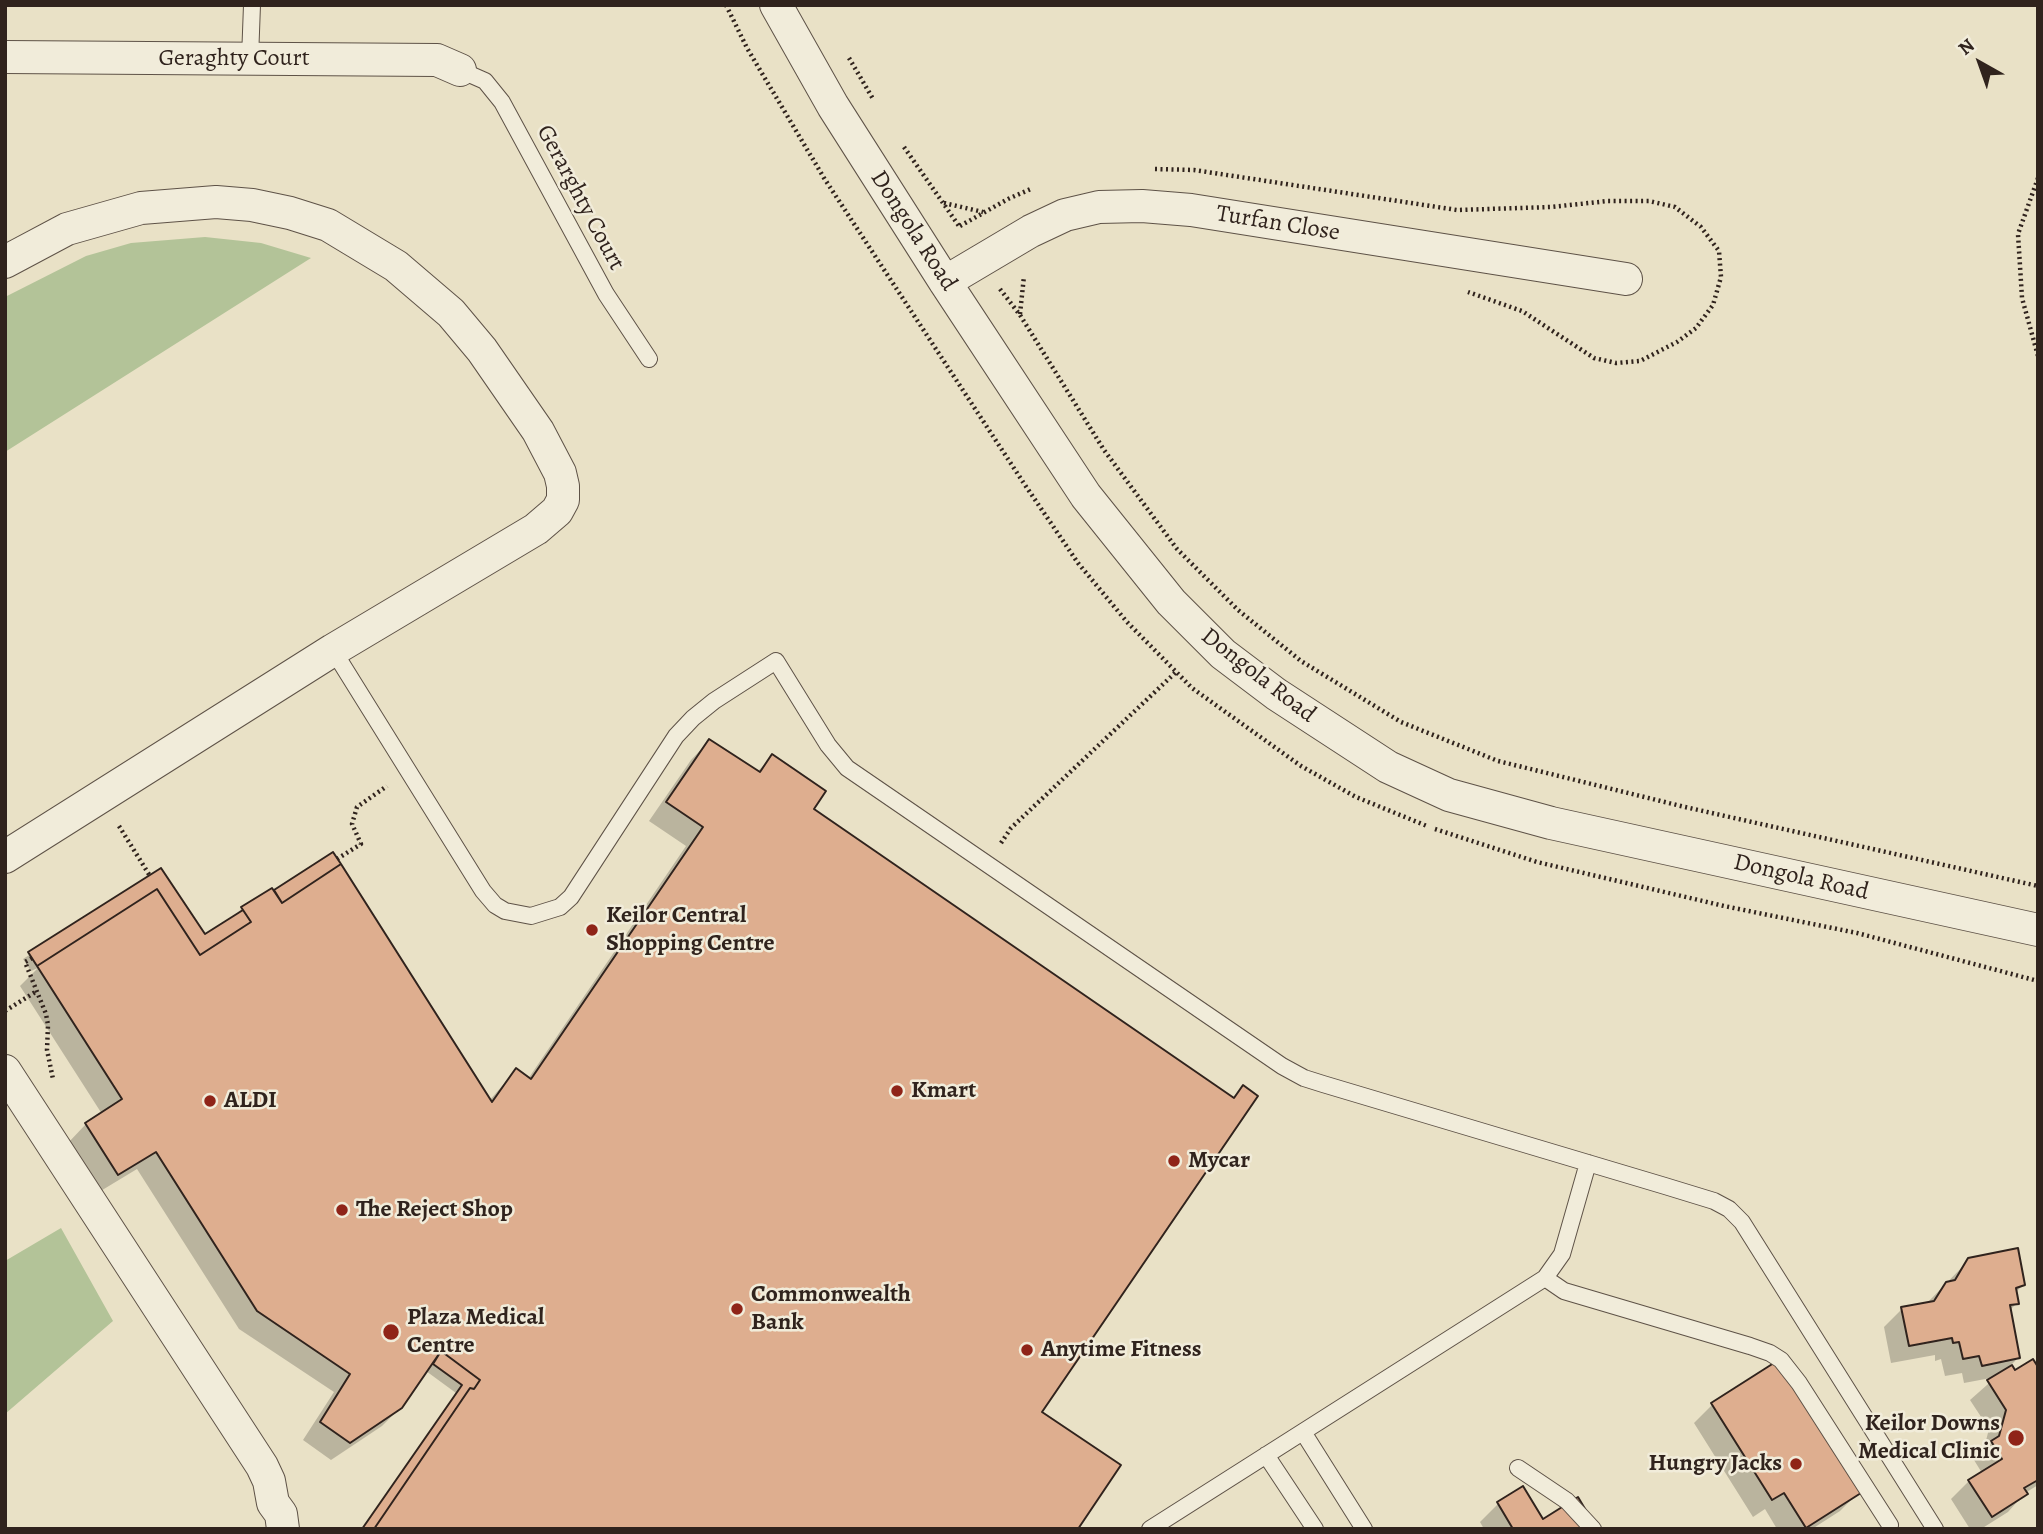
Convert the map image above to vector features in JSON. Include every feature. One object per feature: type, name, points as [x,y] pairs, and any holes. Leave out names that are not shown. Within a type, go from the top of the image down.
[{"type":"street","name":"Dongola Road","points":[[776,5],[833,106],[1086,496],[1171,602],[1223,654],[1318,723],[1388,767],[1449,795],[1551,823],[2038,930]]},
{"type":"street","name":"Geraghty Court","points":[[5,57],[437,60],[460,69]]},
{"type":"street","points":[[5,262],[67,229],[141,208],[216,202],[252,205],[328,225],[396,266],[451,313],[482,350],[538,431],[560,473],[563,486],[563,500],[549,520],[536,529],[332,650],[5,857]]},
{"type":"street","name":"Turfan Close","points":[[945,282],[1031,231],[1065,215],[1099,207],[1142,206],[1191,210],[1626,279]]},
{"type":"street","points":[[5,1071],[262,1466],[269,1481],[274,1520]]},
{"type":"lane","points":[[250,59],[252,5]]},
{"type":"lane","name":"Gerarghty Court","points":[[460,69],[485,81],[502,102],[606,294],[649,359]]},
{"type":"lane","points":[[332,650],[488,898],[505,911],[531,916],[560,907],[571,897],[676,736],[693,718],[713,701],[776,661],[838,759],[847,768],[1282,1066],[1304,1078],[1714,1201],[1728,1209],[1742,1222],[1935,1529]]},
{"type":"lane","points":[[1150,1529],[1545,1278],[1562,1254],[1588,1163]]},
{"type":"lane","points":[[1545,1278],[1564,1291],[1750,1346],[1781,1360],[1799,1383],[1890,1525]]},
{"type":"lane","points":[[1303,1432],[1364,1529]]},
{"type":"lane","points":[[1266,1455],[1315,1529]]},
{"type":"lane","points":[[1518,1468],[1567,1501],[1593,1529]]},
{"type":"path","points":[[726,5],[747,48],[816,166],[1078,563],[1127,622],[1192,688],[1301,766],[1356,797],[1450,836],[1537,862],[1724,906],[1857,933],[2038,981]]},
{"type":"path","points":[[844,48],[876,104]]},
{"type":"path","points":[[897,137],[1020,315],[1104,450],[1177,549],[1238,610],[1301,661],[1401,722],[1498,761],[1685,807],[2038,886]]},
{"type":"path","points":[[2038,177],[2018,234],[2022,298],[2038,356]]},
{"type":"path","points":[[943,203],[985,212]]},
{"type":"path","points":[[1020,315],[1024,276]]},
{"type":"path","points":[[985,863],[1012,828],[1176,672]]},
{"type":"path","points":[[337,859],[361,844],[352,824],[357,807],[408,771]]},
{"type":"path","points":[[32,958],[25,962],[46,1014],[48,1041]]},
{"type":"path","points":[[5,1011],[37,991]]},
{"type":"green space","points":[[205,237],[261,243],[311,258],[5,452],[5,297],[86,256],[131,243]]},
{"type":"green space","points":[[61,1228],[113,1321],[5,1414],[5,1261]]},
{"type":"building","points":[[709,739],[760,772],[772,754],[826,791],[814,809],[1234,1098],[1243,1085],[1258,1096],[1042,1412],[1121,1465],[1078,1529],[374,1529],[470,1388],[474,1389],[480,1380],[441,1351],[402,1408],[350,1443],[320,1422],[350,1374],[257,1311],[156,1152],[118,1175],[85,1123],[122,1099],[37,966],[157,889],[200,955],[251,922],[241,907],[272,888],[282,903],[341,864],[492,1102],[516,1068],[531,1079],[703,827],[666,802]]},
{"type":"building","points":[[333,852],[341,864],[282,903],[274,890]]},
{"type":"building","points":[[161,868],[205,934],[243,910],[251,922],[200,955],[157,889],[37,966],[28,952]]},
{"type":"building","points":[[2018,1248],[2025,1285],[2016,1288],[2019,1304],[2010,1305],[2020,1358],[1982,1366],[1979,1356],[1963,1359],[1959,1342],[1953,1343],[1952,1338],[1909,1346],[1901,1307],[1934,1301],[1946,1282],[1955,1280],[1968,1258]]},
{"type":"building","points":[[441,1351],[480,1380],[474,1389],[470,1388],[374,1529],[362,1529],[462,1385],[433,1364]]},
{"type":"building","name":"Keilor Downs Medical Clinic","points":[[2033,1359],[2038,1367],[2038,1480],[2024,1488],[2028,1494],[1992,1517],[1968,1480],[2002,1459],[1991,1441],[1999,1436],[2006,1410],[1987,1380],[2012,1365],[2015,1370]]},
{"type":"building","name":"Hungry Jacks","points":[[1777,1361],[1861,1493],[1806,1528],[1784,1493],[1772,1500],[1711,1403]]},
{"type":"building","points":[[1523,1486],[1543,1519],[1578,1497],[1591,1519],[1579,1529],[1513,1529],[1497,1502]]},
{"type":"place","name":"Keilor Central Shopping Centre","points":[[592,930]]},
{"type":"place","name":"Kmart","points":[[897,1091]]},
{"type":"place","name":"ALDI","points":[[210,1101]]},
{"type":"place","name":"Mycar","points":[[1174,1161]]},
{"type":"place","name":"The Reject Shop","points":[[342,1210]]},
{"type":"place","name":"Commonwealth Bank","points":[[737,1309]]},
{"type":"place","name":"Plaza Medical Centre","points":[[391,1332]]},
{"type":"place","name":"Anytime Fitness","points":[[1027,1350]]},
{"type":"place","name":"Keilor Downs Medical Clinic","points":[[2016,1438]]},
{"type":"place","name":"Hungry Jacks","points":[[1796,1464]]}]
